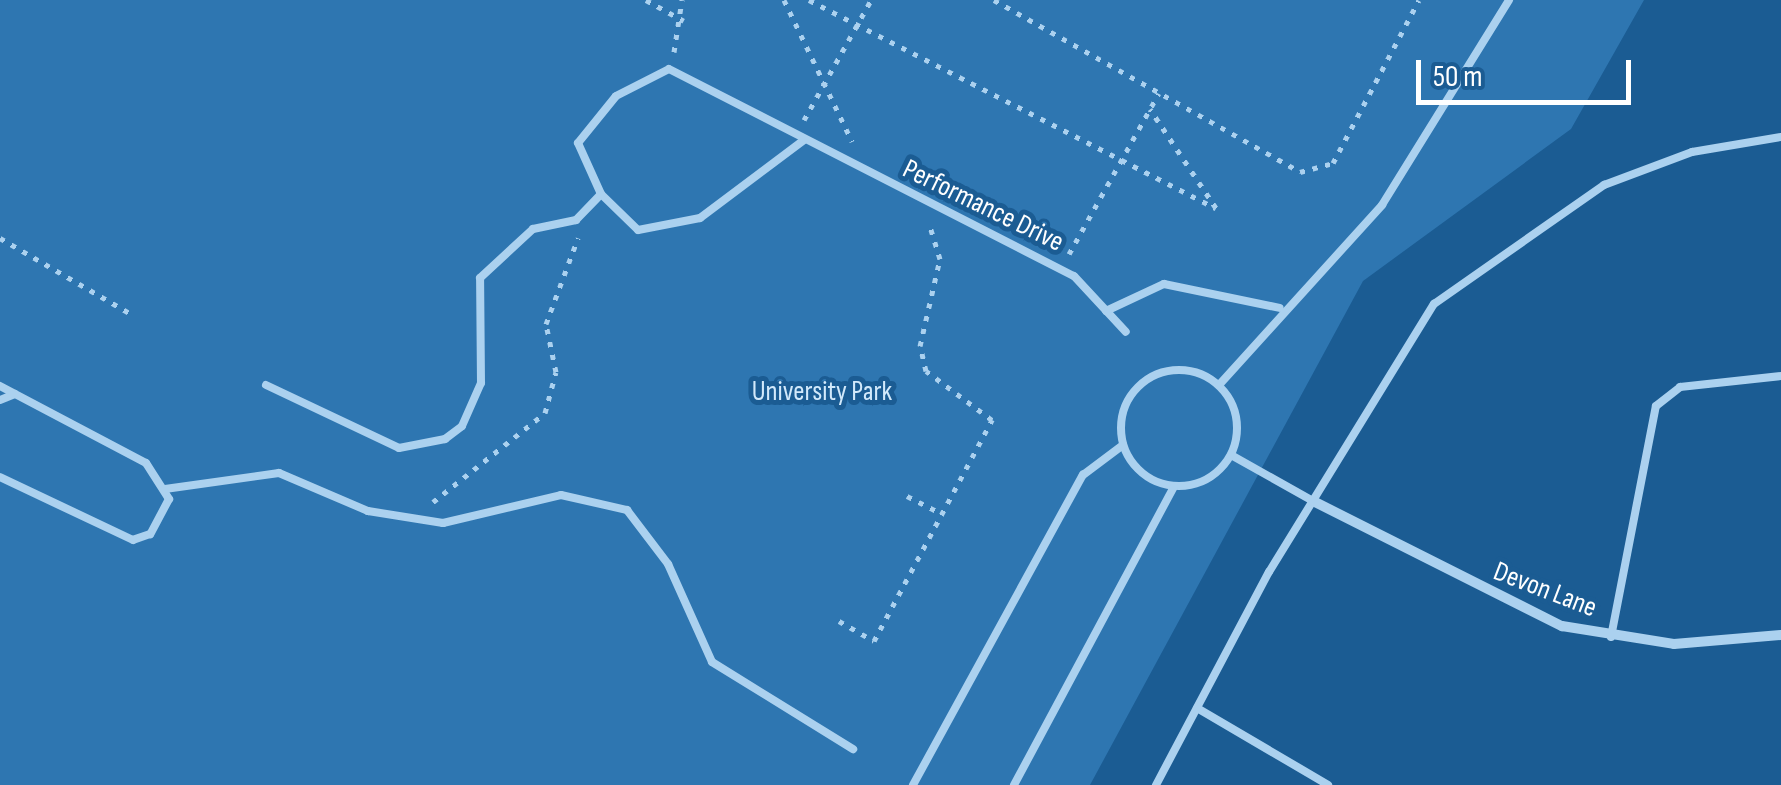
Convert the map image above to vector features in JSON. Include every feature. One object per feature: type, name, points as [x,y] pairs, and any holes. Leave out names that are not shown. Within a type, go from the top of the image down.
[{"type":"street","name":"Devon Lane","points":[[1313,501],[1519,610],[1610,637],[1697,645],[1781,636]]},
{"type":"lane","points":[[1218,385],[1280,308],[1382,205],[1509,0]]},
{"type":"lane","points":[[669,69],[616,96],[578,142],[601,194],[638,230],[700,218],[800,138]]},
{"type":"lane","name":"Performance Drive","points":[[669,69],[924,206],[1060,270],[1126,332]]},
{"type":"lane","points":[[1156,785],[1409,336],[1491,256],[1625,175],[1781,138]]},
{"type":"lane","points":[[266,385],[399,448],[445,439],[462,426],[481,383],[480,278],[533,229],[576,220],[601,194]]},
{"type":"lane","points":[[1106,311],[1164,284],[1280,308]]},
{"type":"lane","points":[[1190,370],[1218,385],[1238,425],[1231,454],[1213,476],[1174,486],[1146,476],[1123,445],[1124,408],[1144,382],[1190,370]]},
{"type":"lane","points":[[1610,637],[1656,406],[1680,388],[1781,376]]},
{"type":"lane","points":[[0,386],[146,462],[165,489],[164,518],[133,540],[0,477]]},
{"type":"lane","points":[[0,400],[14,394]]},
{"type":"lane","points":[[914,785],[1083,475],[1123,445]]},
{"type":"lane","points":[[1231,454],[1313,501]]},
{"type":"lane","points":[[165,489],[279,473],[368,511],[443,523],[561,495],[627,510],[668,564],[712,662],[853,749]]},
{"type":"lane","points":[[1014,785],[1174,486]]},
{"type":"lane","points":[[1197,708],[1328,785]]},
{"type":"path","points":[[646,0],[684,21]]},
{"type":"path","points":[[669,69],[684,21],[682,0]]},
{"type":"path","points":[[784,0],[868,174]]},
{"type":"path","points":[[809,0],[1216,208],[1150,109]]},
{"type":"path","points":[[800,138],[824,84],[871,0]]},
{"type":"path","points":[[994,0],[1300,172],[1333,163],[1419,0]]},
{"type":"path","points":[[1060,270],[1159,93]]},
{"type":"path","points":[[839,621],[874,641],[992,420],[926,371],[920,346],[940,259],[924,206]]},
{"type":"path","points":[[420,520],[545,413],[556,372],[546,324],[579,246],[576,220]]},
{"type":"path","points":[[0,238],[134,315]]},
{"type":"path","points":[[907,496],[942,514]]},
{"type":"green space","name":"University Park","points":[[0,0],[1644,0],[1571,129],[1363,281],[1090,785],[0,785]]}]
